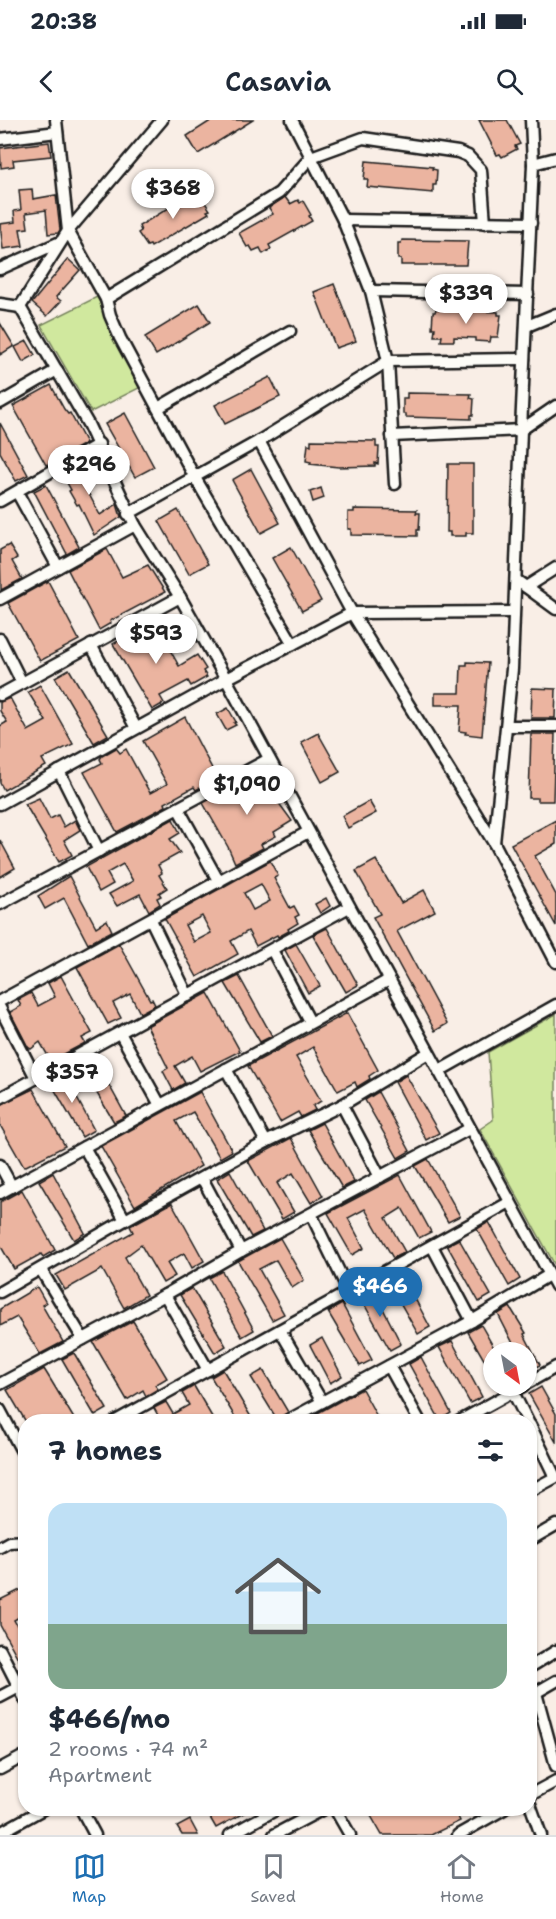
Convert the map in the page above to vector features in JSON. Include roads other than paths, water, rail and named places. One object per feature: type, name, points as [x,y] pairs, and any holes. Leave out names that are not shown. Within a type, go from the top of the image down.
[{"type":"street","points":[[56,120],[68,231],[106,299],[120,338],[194,476],[293,644]]},
{"type":"street","points":[[20,307],[68,231],[162,120]]},
{"type":"street","points":[[292,120],[343,220],[371,291],[388,362],[395,484]]},
{"type":"street","points":[[495,843],[512,669],[520,430],[531,223],[533,164],[531,120]]},
{"type":"street","points":[[0,139],[57,132]]},
{"type":"street","points":[[106,299],[279,193],[311,157],[363,138],[459,152],[468,156],[481,170],[485,223]]},
{"type":"street","points":[[533,164],[556,158]]},
{"type":"street","points":[[343,220],[531,223]]},
{"type":"street","points":[[0,269],[61,242]]},
{"type":"street","points":[[371,291],[528,294]]},
{"type":"street","points":[[0,304],[20,307]]},
{"type":"street","points":[[20,307],[99,444],[128,514],[180,597],[226,679],[556,1286]]},
{"type":"street","points":[[527,326],[556,314]]},
{"type":"street","points":[[158,408],[290,331]]},
{"type":"street","points":[[128,514],[259,441],[388,362],[524,359]]},
{"type":"street","points":[[0,403],[57,370]]},
{"type":"street","points":[[392,436],[520,430],[556,406]]},
{"type":"street","points":[[259,441],[352,613],[495,843],[556,962]]},
{"type":"street","points":[[0,501],[99,444]]},
{"type":"street","points":[[17,492],[57,567]]},
{"type":"street","points":[[0,598],[135,525]]},
{"type":"street","points":[[526,587],[556,568]]},
{"type":"street","points":[[516,580],[556,609]]},
{"type":"street","points":[[0,695],[180,597]]},
{"type":"street","points":[[0,804],[226,679],[352,613],[513,612]]},
{"type":"street","points":[[0,639],[22,683]]},
{"type":"street","points":[[91,645],[136,729]]},
{"type":"street","points":[[507,726],[556,726]]},
{"type":"street","points":[[0,904],[269,759]]},
{"type":"street","points":[[59,771],[99,850]]},
{"type":"street","points":[[178,808],[219,882]]},
{"type":"street","points":[[0,1001],[308,832]]},
{"type":"street","points":[[0,1098],[349,906]]},
{"type":"street","points":[[151,920],[188,996]]},
{"type":"street","points":[[272,950],[310,1022]]},
{"type":"street","points":[[0,1193],[389,980]]},
{"type":"street","points":[[439,1071],[556,1005]]},
{"type":"street","points":[[0,1008],[36,1078]]},
{"type":"street","points":[[120,1033],[160,1105]]},
{"type":"street","points":[[0,1292],[266,1142],[342,1105],[429,1053]]},
{"type":"street","points":[[226,1069],[266,1142]]},
{"type":"street","points":[[342,1105],[380,1177]]},
{"type":"street","points":[[0,1384],[469,1129]]},
{"type":"street","points":[[84,1147],[125,1220]]},
{"type":"street","points":[[0,1165],[12,1187]]},
{"type":"street","points":[[202,1178],[241,1251]]},
{"type":"street","points":[[128,1414],[510,1203]]},
{"type":"street","points":[[310,1214],[349,1292]]},
{"type":"street","points":[[432,1246],[472,1321]]},
{"type":"street","points":[[41,1270],[83,1339]]},
{"type":"street","points":[[300,1414],[472,1321],[549,1275]]},
{"type":"street","points":[[165,1295],[208,1370]]},
{"type":"street","points":[[280,1330],[322,1402]]},
{"type":"street","points":[[389,1366],[416,1414]]},
{"type":"street","points":[[537,1378],[556,1367]]},
{"type":"street","points":[[473,1414],[506,1396]]},
{"type":"street","points":[[515,1396],[524,1414]]},
{"type":"street","points":[[2,1417],[18,1445]]},
{"type":"street","points":[[537,1440],[556,1477],[537,1487]]},
{"type":"street","points":[[537,1536],[556,1525]]},
{"type":"street","points":[[0,1547],[9,1542],[18,1541]]},
{"type":"street","points":[[0,1650],[18,1685]]},
{"type":"street","points":[[537,1662],[556,1651]]},
{"type":"street","points":[[537,1693],[556,1681]]},
{"type":"street","points":[[0,1697],[18,1688]]},
{"type":"street","points":[[537,1707],[556,1766]]},
{"type":"street","points":[[0,1769],[18,1759]]},
{"type":"street","points":[[537,1791],[556,1781]]},
{"type":"street","points":[[0,1833],[30,1816]]},
{"type":"street","points":[[85,1816],[95,1835]]},
{"type":"street","points":[[230,1835],[264,1816]]},
{"type":"street","points":[[274,1835],[310,1816]]},
{"type":"street","points":[[339,1816],[350,1835]]},
{"type":"street","points":[[458,1835],[492,1816]]},
{"type":"street","points":[[534,1816],[541,1835]]}]
